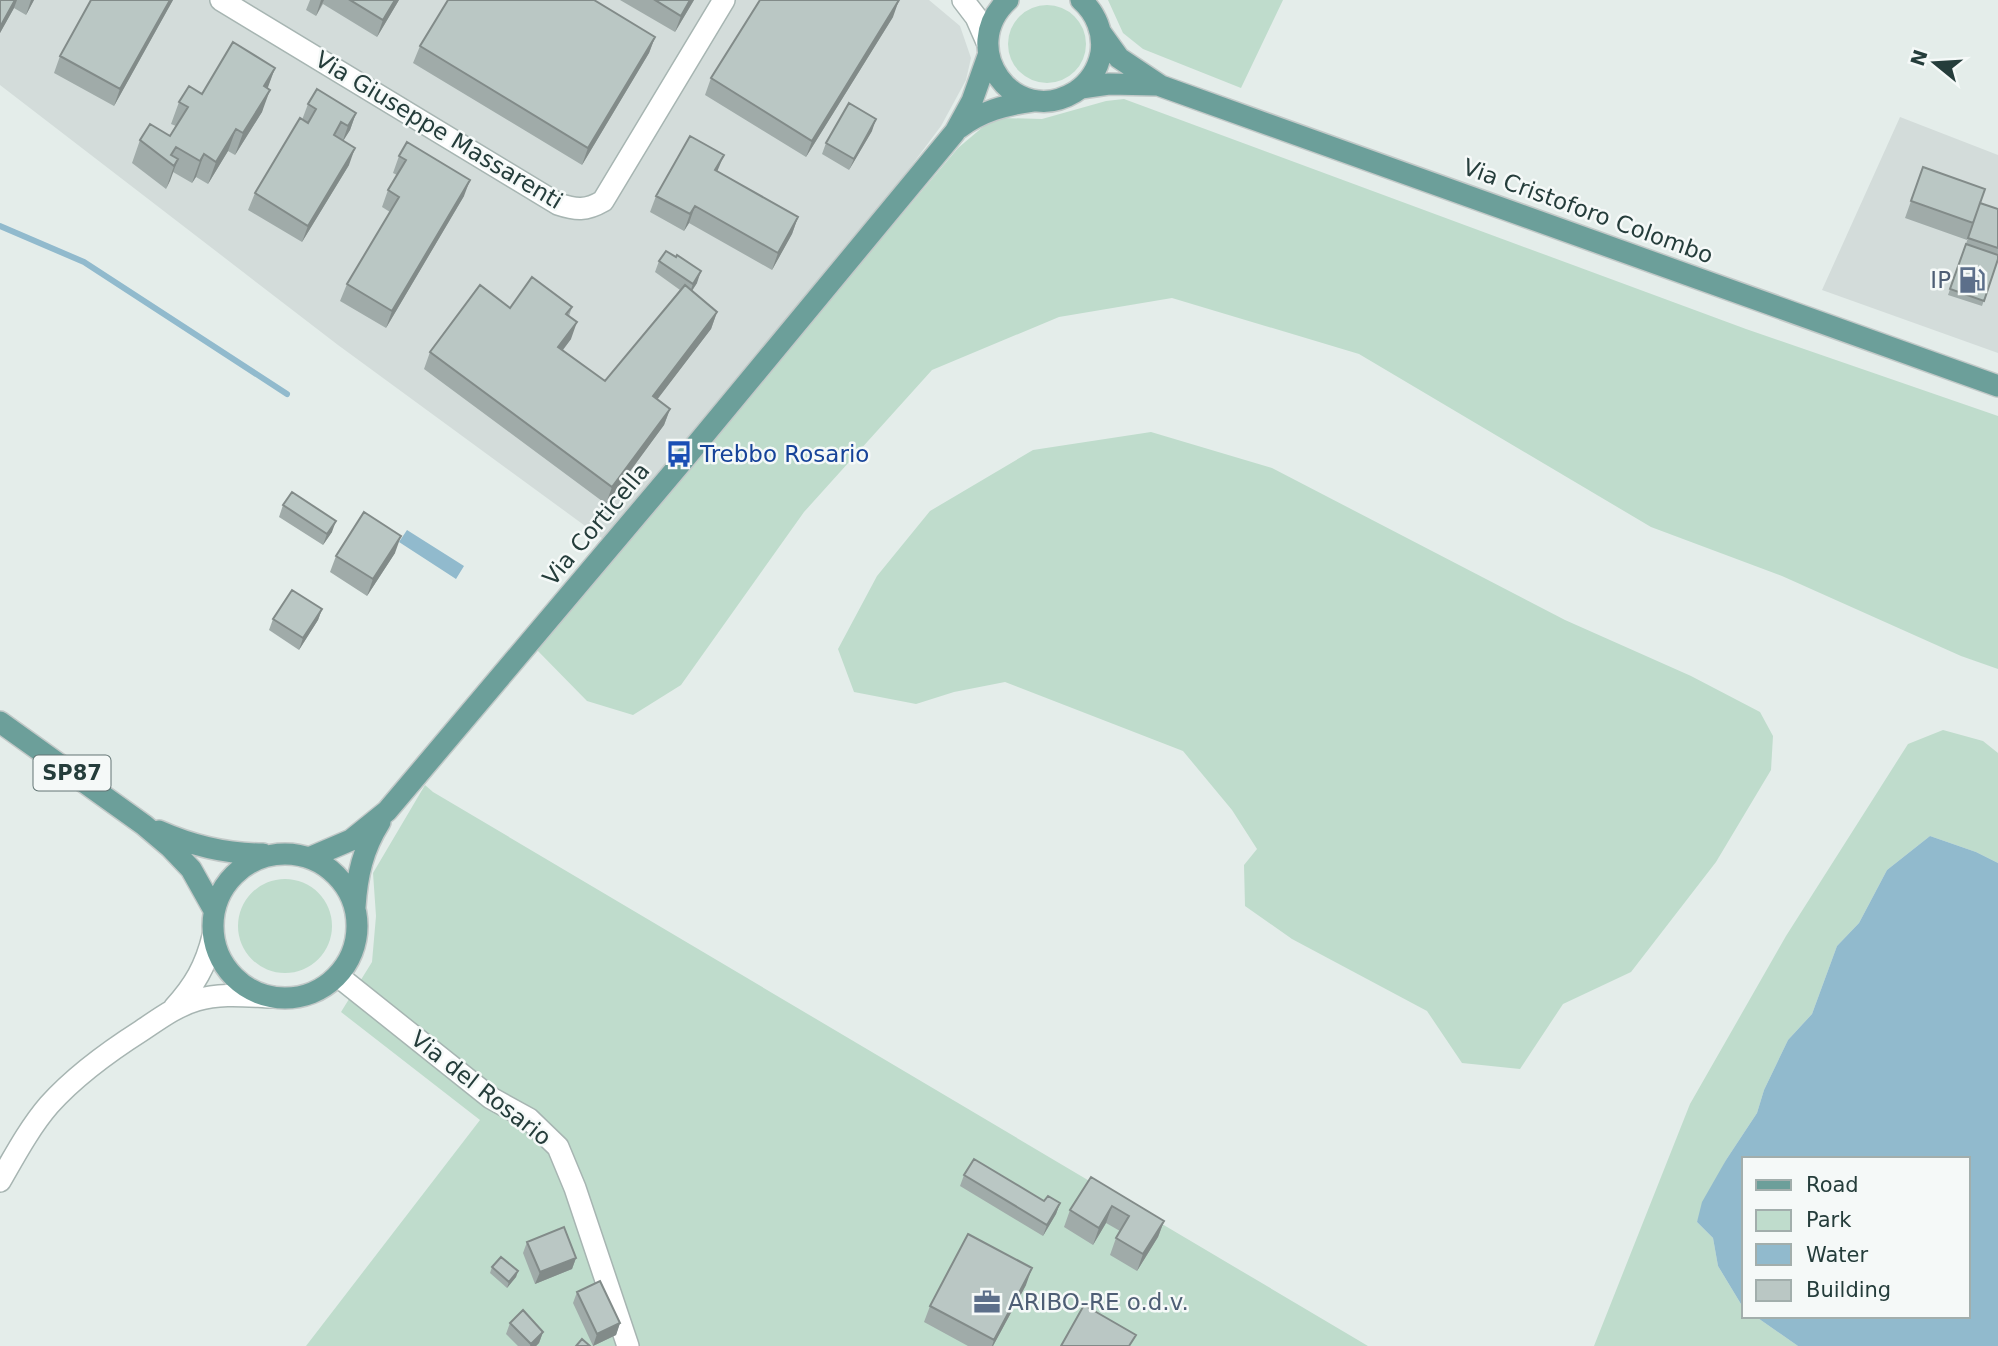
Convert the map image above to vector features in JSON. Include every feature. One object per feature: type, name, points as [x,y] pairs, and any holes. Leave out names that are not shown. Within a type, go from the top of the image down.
[{"type":"main road","name":"Via Corticella","points":[[309,858],[351,840],[387,811],[686,457],[955,132],[972,101],[988,49],[993,20],[1008,0]]},
{"type":"main road","name":"Via Cristoforo Colombo","points":[[1083,1],[1119,58],[1161,86],[1998,386]]},
{"type":"main road","points":[[1081,88],[1098,64],[1101,33]]},
{"type":"main road","points":[[988,49],[1000,80],[1010,90],[1035,101]]},
{"type":"main road","name":"Via Cristoforo Colombo","points":[[955,132],[973,118],[991,110],[1035,101],[1051,101],[1067,97],[1081,88],[1109,84],[1161,86]]},
{"type":"main road","name":"SP87","points":[[0,722],[144,825],[170,847],[191,869],[214,910]]},
{"type":"main road","points":[[355,907],[348,891],[324,865],[309,858],[285,853],[273,855],[256,859],[229,880],[214,910],[213,936],[222,962],[239,982],[254,992],[271,998],[291,998],[322,988],[338,976],[349,960],[357,933],[357,875],[363,856],[387,811]]},
{"type":"main road","name":"SP87","points":[[144,825],[205,848],[238,854],[273,855]]},
{"type":"street","name":"Via Giuseppe Massarenti","points":[[221,0],[558,204],[576,210],[591,208],[603,201],[724,0]]},
{"type":"street","points":[[963,0],[976,17],[988,49]]},
{"type":"street","points":[[173,1010],[202,970],[213,936]]},
{"type":"street","name":"Via del Rosario","points":[[338,976],[491,1098],[528,1119],[558,1147],[575,1188],[628,1346]]},
{"type":"street","points":[[0,1181],[49,1105],[96,1061],[173,1010],[196,1001],[215,996],[271,998]]},
{"type":"shaded area","points":[[0,0],[929,0],[960,26],[971,58],[966,80],[941,126],[894,189],[603,539],[338,345],[0,85]]},
{"type":"shaded area","points":[[1900,117],[1998,155],[1998,353],[1822,290]]},
{"type":"green space","points":[[1108,0],[1283,0],[1241,88],[1143,49],[1123,33]]},
{"type":"green space","points":[[1039,5],[1055,5],[1069,11],[1080,22],[1086,36],[1086,52],[1080,66],[1069,77],[1055,83],[1039,83],[1025,77],[1014,66],[1008,52],[1008,36],[1014,22],[1025,11]]},
{"type":"green space","points":[[1124,99],[1746,329],[1998,416],[1998,669],[1961,656],[1782,576],[1651,527],[1359,354],[1172,298],[1059,317],[932,370],[804,512],[681,685],[633,715],[587,701],[536,649],[958,148],[984,126],[1002,118],[1042,119],[1106,101]]},
{"type":"green space","points":[[1151,432],[1272,468],[1565,620],[1691,676],[1760,712],[1773,736],[1771,770],[1716,862],[1631,972],[1563,1004],[1520,1069],[1462,1063],[1427,1011],[1292,939],[1245,906],[1244,865],[1257,849],[1232,810],[1183,751],[1005,682],[954,692],[916,704],[854,692],[838,649],[877,576],[930,511],[1033,450]]},
{"type":"green space","points":[[1943,730],[1983,741],[1998,753],[1998,863],[1976,852],[1930,836],[1887,870],[1859,923],[1837,946],[1812,1014],[1788,1040],[1764,1090],[1757,1113],[1726,1160],[1697,1222],[1713,1238],[1718,1266],[1742,1306],[1742,1318],[1758,1318],[1798,1346],[1594,1346],[1690,1104],[1786,936],[1908,744]]},
{"type":"green space","points":[[425,785],[1368,1346],[306,1346],[480,1120],[341,1012],[372,962],[376,916],[373,873]]},
{"type":"green space","points":[[285,879],[303,882],[318,893],[329,908],[332,926],[329,944],[318,959],[303,970],[285,973],[267,970],[252,959],[241,944],[238,926],[241,908],[252,893],[267,882]]},
{"type":"water","points":[[407,530],[464,566],[456,579],[399,542]]},
{"type":"water","points":[[1930,836],[1976,852],[1998,863],[1998,1346],[1798,1346],[1758,1318],[1970,1318],[1970,1157],[1742,1157],[1742,1306],[1718,1266],[1713,1238],[1697,1222],[1702,1202],[1757,1113],[1764,1090],[1788,1040],[1812,1014],[1837,946],[1859,923],[1887,870]]},
{"type":"building","points":[[0,0],[15,0],[0,27]]},
{"type":"building","points":[[91,0],[170,0],[120,89],[60,56]]},
{"type":"building","points":[[350,0],[395,0],[383,20]]},
{"type":"building","points":[[448,0],[594,0],[655,37],[588,148],[420,46]]},
{"type":"building","points":[[655,0],[690,0],[681,16]]},
{"type":"building","points":[[760,0],[899,0],[812,141],[711,78]]},
{"type":"building","points":[[233,42],[275,68],[264,86],[270,90],[243,133],[236,129],[216,162],[204,154],[200,161],[176,147],[171,155],[178,159],[174,166],[140,140],[150,124],[170,136],[188,107],[179,102],[189,86],[202,94]]},
{"type":"building","points":[[317,89],[356,113],[348,126],[341,122],[334,135],[355,148],[308,226],[255,193],[300,118],[308,123],[316,109],[308,104]]},
{"type":"building","points":[[849,103],[876,119],[854,159],[826,143]]},
{"type":"building","points":[[690,136],[724,155],[715,170],[798,217],[778,253],[695,206],[690,214],[656,196]]},
{"type":"building","points":[[407,142],[470,180],[392,311],[347,284],[399,197],[388,190],[406,160],[399,156]]},
{"type":"building","points":[[1923,167],[1985,189],[1973,223],[1911,201]]},
{"type":"building","points":[[1980,203],[1998,209],[1998,248],[1968,238]]},
{"type":"building","points":[[1966,244],[1998,255],[1984,301],[1950,289]]},
{"type":"building","points":[[666,251],[701,271],[693,284],[659,261]]},
{"type":"building","points":[[532,277],[572,307],[566,314],[577,322],[558,347],[605,381],[685,285],[717,312],[653,396],[670,409],[612,487],[430,352],[480,285],[510,308]]},
{"type":"building","points":[[292,492],[336,521],[327,534],[283,505]]},
{"type":"building","points":[[364,512],[401,536],[373,579],[336,556]]},
{"type":"building","points":[[292,590],[322,609],[303,638],[273,619]]},
{"type":"building","points":[[974,1159],[1044,1201],[1048,1196],[1060,1203],[1047,1225],[964,1175]]},
{"type":"building","points":[[1091,1177],[1164,1221],[1143,1254],[1116,1238],[1129,1216],[1112,1206],[1099,1228],[1070,1210]]},
{"type":"building","points":[[564,1227],[576,1258],[540,1272],[527,1242]]},
{"type":"building","points":[[968,1234],[1032,1268],[994,1340],[930,1306]]},
{"type":"building","points":[[501,1257],[518,1271],[509,1282],[492,1267]]},
{"type":"building","points":[[600,1281],[620,1323],[597,1334],[577,1292]]},
{"type":"building","points":[[1084,1305],[1136,1335],[1129,1346],[1061,1346]]},
{"type":"building","points":[[523,1310],[543,1332],[531,1344],[510,1323]]},
{"type":"building","points":[[582,1339],[590,1346],[576,1346]]},
{"type":"waterway","points":[[0,226],[84,262],[287,394]]},
{"type":"place","name":"IP","points":[[1972,280]]},
{"type":"place","name":"Trebbo Rosario","points":[[679,454]]},
{"type":"place","name":"ARIBO-RE o.d.v.","points":[[987,1302]]}]
